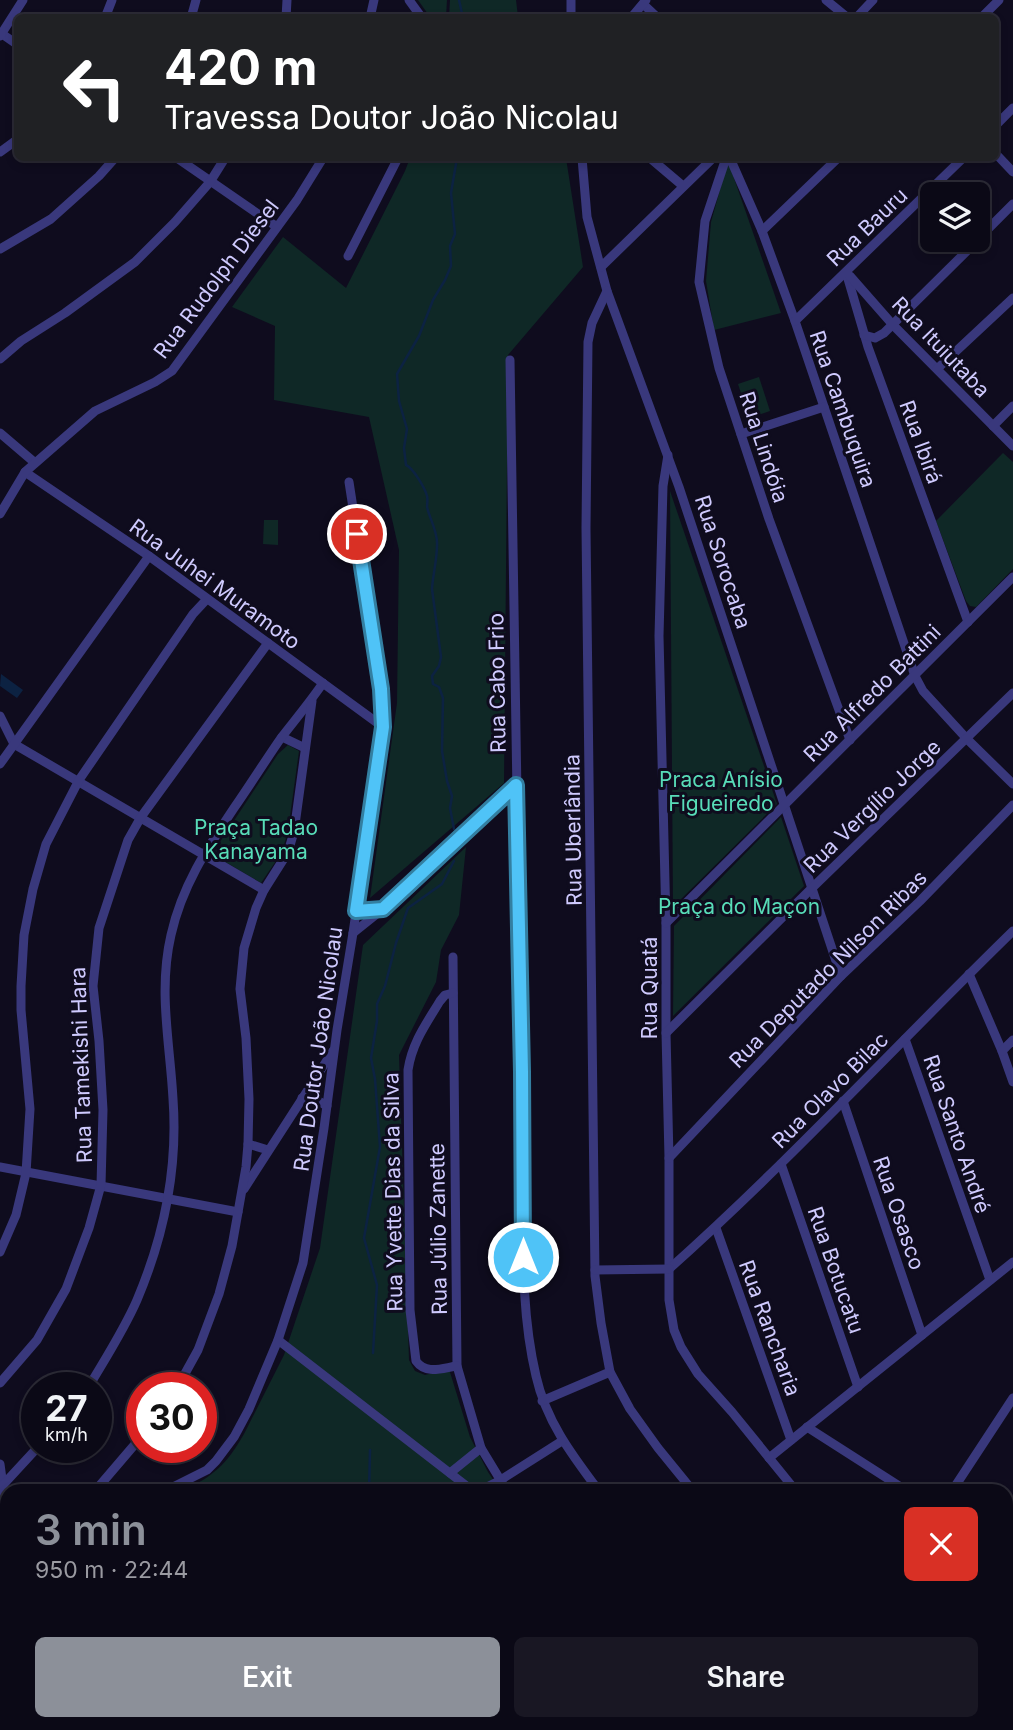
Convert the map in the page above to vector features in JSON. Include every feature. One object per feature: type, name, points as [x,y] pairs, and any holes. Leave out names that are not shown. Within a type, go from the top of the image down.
[{"type":"street","points":[[826,0],[843,14]]},
{"type":"street","points":[[860,14],[873,0]]},
{"type":"street","points":[[985,14],[999,0]]},
{"type":"street","points":[[1,35],[14,14]]},
{"type":"street","points":[[999,122],[1013,108]]},
{"type":"street","points":[[999,157],[1013,172]]},
{"type":"street","points":[[0,249],[51,219],[112,161]]},
{"type":"street","points":[[181,161],[277,227]]},
{"type":"street","points":[[0,359],[21,341],[135,262],[176,222],[223,161]]},
{"type":"street","name":"Rua Rudolph Diesel","points":[[0,514],[25,472],[95,411],[172,371],[297,201],[321,161]]},
{"type":"street","points":[[348,256],[396,161]]},
{"type":"street","name":"Rua Sorocaba","points":[[582,161],[587,217],[607,291],[679,487],[841,976]]},
{"type":"street","points":[[654,161],[683,186]]},
{"type":"street","points":[[601,267],[710,161]]},
{"type":"street","name":"Rua Lindóia","points":[[727,161],[705,221],[699,282],[719,368],[769,519],[850,740]]},
{"type":"street","name":"Rua Cambuquira","points":[[729,161],[762,231],[795,321],[915,676],[923,691],[1013,784]]},
{"type":"street","points":[[762,231],[835,161]]},
{"type":"street","name":"Rua Bauru","points":[[795,321],[960,161]]},
{"type":"street","points":[[990,228],[1013,204]]},
{"type":"street","points":[[864,335],[875,338],[893,325],[966,252]]},
{"type":"street","name":"Rua Ituiutaba","points":[[846,272],[893,325],[1013,446]]},
{"type":"street","name":"Rua Ibirá","points":[[846,272],[864,335],[968,622]]},
{"type":"street","name":"Rua Uberlândia","points":[[607,291],[592,323],[588,342],[586,528],[595,1270],[610,1372],[630,1409],[687,1484]]},
{"type":"street","points":[[937,369],[1013,298]]},
{"type":"street","name":"Rua Cabo Frio","points":[[510,360],[523,1283],[526,1320],[542,1401],[562,1441],[594,1484]]},
{"type":"street","points":[[993,426],[1013,406]]},
{"type":"street","points":[[741,434],[824,407]]},
{"type":"street","points":[[0,433],[34,463]]},
{"type":"street","name":"Rua Quatá","points":[[668,455],[663,486],[659,636],[666,923],[669,1300],[674,1330],[698,1374],[790,1484]]},
{"type":"street","name":"Rua Juhei Muramoto","points":[[25,472],[149,556],[383,727]]},
{"type":"street","name":"Rua Doutor João Nicolau","points":[[179,1484],[207,1470],[226,1449],[249,1409],[278,1340],[303,1263],[383,727],[381,689],[349,482]]},
{"type":"street","points":[[663,486],[679,487]]},
{"type":"street","points":[[0,764],[149,556]]},
{"type":"street","name":"Rua Alfredo Battini","points":[[666,923],[1013,577]]},
{"type":"street","points":[[0,1252],[16,1215],[26,1172],[30,1109],[21,1010],[24,935],[46,844],[79,780],[193,614],[208,599]]},
{"type":"street","name":"Rua Tamekishi Hara","points":[[0,1383],[37,1340],[66,1289],[89,1228],[101,1185],[103,1110],[93,986],[99,928],[128,840],[141,817],[268,643]]},
{"type":"street","points":[[98,1372],[136,1301],[168,1200],[174,1147],[174,1100],[164,981],[170,936],[182,897],[203,854],[282,737],[323,683]]},
{"type":"street","name":"Rua Vergílio Jorge","points":[[666,1033],[1013,693]]},
{"type":"street","points":[[186,1372],[198,1350],[219,1294],[232,1245],[248,1144],[250,1099],[240,989],[244,948],[256,908],[288,852],[294,832],[312,699]]},
{"type":"street","points":[[0,716],[14,744],[264,890]]},
{"type":"street","points":[[282,737],[305,748]]},
{"type":"street","points":[[0,773],[14,744]]},
{"type":"street","points":[[354,933],[516,785]]},
{"type":"street","name":"Rua Deputado Nilson Ribas","points":[[669,1158],[841,976],[920,901],[1013,805]]},
{"type":"street","points":[[356,911],[383,909]]},
{"type":"street","name":"Rua Olavo Bilac","points":[[669,1269],[781,1164],[1013,931]]},
{"type":"street","name":"Rua Júlio Zanette","points":[[453,957],[457,1366],[481,1448],[502,1484]]},
{"type":"street","points":[[970,974],[1013,1082]]},
{"type":"street","name":"Rua Yvette Dias da Silva","points":[[453,993],[445,995],[440,1001],[415,1041],[410,1055],[410,1310],[416,1361],[421,1367],[428,1370],[457,1366]]},
{"type":"street","name":"Rua Santo André","points":[[905,1039],[990,1280]]},
{"type":"street","points":[[1002,1051],[1013,1040]]},
{"type":"street","points":[[241,1194],[335,1047]]},
{"type":"street","points":[[302,1098],[315,1099],[327,1106]]},
{"type":"street","name":"Rua Osasco","points":[[843,1101],[922,1335]]},
{"type":"street","points":[[248,1144],[268,1150]]},
{"type":"street","name":"Rua Botucatu","points":[[781,1164],[858,1387]]},
{"type":"street","points":[[0,1167],[238,1212]]},
{"type":"street","name":"Rua Rancharia","points":[[716,1227],[791,1440]]},
{"type":"street","points":[[769,1458],[1013,1262]]},
{"type":"street","points":[[595,1270],[669,1269]]},
{"type":"street","points":[[278,1340],[464,1484]]},
{"type":"street","points":[[542,1401],[610,1372]]},
{"type":"street","points":[[956,1484],[1013,1398]]},
{"type":"street","points":[[807,1427],[896,1484]]},
{"type":"street","points":[[492,1484],[562,1441]]},
{"type":"street","points":[[450,1473],[481,1448]]},
{"type":"street","points":[[101,1484],[126,1455]]},
{"type":"street","points":[[4,1484],[23,1463]]},
{"type":"street","points":[[0,1464],[3,1484]]},
{"type":"green space","points":[[418,0],[447,0],[446,14],[428,14]]},
{"type":"green space","points":[[450,0],[516,0],[518,14],[449,14]]},
{"type":"green space","points":[[409,161],[566,161],[583,267],[508,355],[504,783],[370,898],[397,703],[399,550],[369,417],[274,400],[275,326],[232,307],[283,237],[346,288]]},
{"type":"green space","points":[[728,161],[781,313],[714,330],[706,281],[711,222]]},
{"type":"green space","points":[[759,377],[770,411],[749,418],[738,384]]},
{"type":"green space","points":[[1003,453],[1013,462],[1013,569],[976,607],[970,606],[936,521]]},
{"type":"green space","name":"Praca Anísio Figueiredo","points":[[670,491],[777,804],[673,907]]},
{"type":"green space","points":[[264,520],[278,520],[278,545],[263,544]]},
{"type":"green space","name":"Praça Tadao Kanayama","points":[[288,745],[299,751],[288,831],[282,852],[261,883],[212,854],[278,754]]},
{"type":"green space","name":"Praça do Maçon","points":[[781,817],[804,886],[673,1016],[674,926]]},
{"type":"green space","points":[[466,847],[459,915],[441,950],[436,982],[399,1055],[409,1360],[415,1371],[425,1375],[449,1369],[470,1437],[496,1484],[195,1484],[218,1469],[244,1434],[284,1355],[320,1248],[363,945]]},
{"type":"water","points":[[1,674],[23,690],[17,698],[0,686]]},
{"type":"waterway","points":[[459,0],[462,14]]},
{"type":"waterway","points":[[454,829],[450,808],[452,796],[442,751],[443,698],[439,687],[433,684],[432,676],[441,657],[432,589],[437,540],[427,507],[426,492],[406,465],[404,448],[407,429],[399,401],[397,374],[419,336],[433,300],[451,266],[450,246],[455,234],[451,193],[456,161]]},
{"type":"waterway","points":[[373,1353],[377,1285],[364,1238],[380,1147],[371,1058],[377,1004],[408,908],[442,884],[454,861]]},
{"type":"waterway","points":[[369,1484],[370,1450]]},
{"type":"route","points":[[357,534],[381,689],[383,727],[356,911],[383,909],[516,785],[523,1257]]}]
